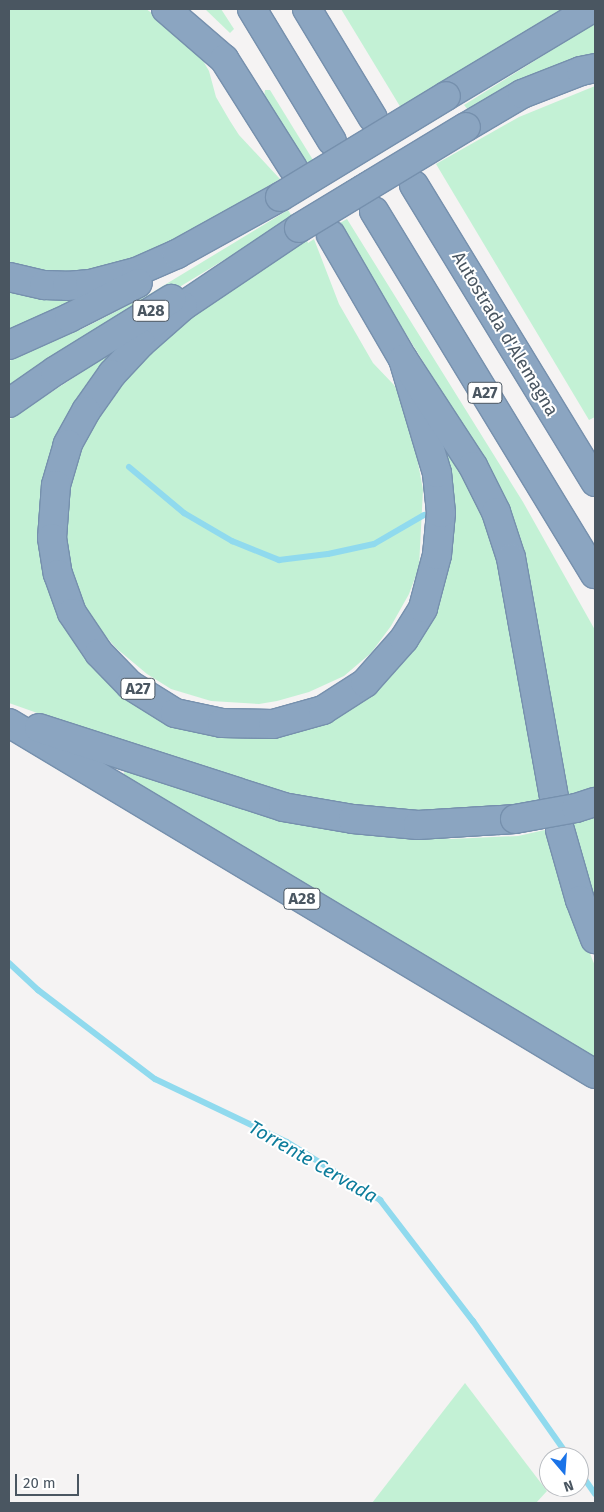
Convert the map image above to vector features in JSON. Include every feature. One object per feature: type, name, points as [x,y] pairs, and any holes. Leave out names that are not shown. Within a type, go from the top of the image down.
[{"type":"highway","points":[[166,9],[224,59]]},
{"type":"highway","points":[[191,9],[293,168]]},
{"type":"highway","points":[[252,9],[332,141]]},
{"type":"highway","points":[[307,9],[373,118]]},
{"type":"highway","points":[[9,277],[44,285],[90,284],[136,272],[177,254],[269,204],[591,9]]},
{"type":"highway","points":[[299,228],[522,94],[581,70],[595,68]]},
{"type":"highway","name":"Autostrada d'Alemagna","points":[[414,185],[595,482]]},
{"type":"highway","name":"A28","points":[[9,345],[69,318],[190,256],[269,204]]},
{"type":"highway","name":"A27","points":[[374,211],[595,574]]},
{"type":"highway","name":"A28","points":[[9,403],[55,371],[174,297],[299,228]]},
{"type":"highway","name":"A27","points":[[299,228],[183,306],[141,343],[112,374],[86,411],[68,444],[56,485],[52,538],[58,574],[72,613],[99,654],[130,685],[175,713],[222,723],[273,724],[323,710],[365,683],[404,638],[423,608],[437,555],[441,513],[437,473],[403,358]]},
{"type":"highway","name":"A27","points":[[332,234],[403,358],[473,466],[496,512],[511,558],[554,796]]},
{"type":"highway","points":[[9,718],[284,807],[353,819],[418,825],[515,819],[576,808],[595,802]]},
{"type":"highway","name":"A28","points":[[9,723],[595,1074]]},
{"type":"highway","points":[[560,830],[580,900],[595,939]]},
{"type":"green space","points":[[9,9],[146,9],[162,20],[202,59],[209,71],[216,97],[239,135],[280,179],[171,244],[106,272],[49,275],[9,267]]},
{"type":"green space","points":[[205,9],[221,9],[234,29],[230,33]]},
{"type":"green space","points":[[341,9],[573,9],[401,108]]},
{"type":"green space","points":[[595,23],[595,56],[470,112],[464,105]]},
{"type":"green space","points":[[595,86],[595,417],[589,420],[436,164],[519,117]]},
{"type":"green space","points":[[265,90],[270,90],[313,160],[306,164],[264,97]]},
{"type":"green space","points":[[288,210],[293,218],[135,314],[9,396],[9,361],[84,328],[148,295]]},
{"type":"green space","points":[[347,219],[523,502],[595,630],[595,788],[564,798],[489,473],[455,413],[338,224]]},
{"type":"green space","points":[[314,239],[339,304],[373,363],[394,385],[401,398],[412,430],[423,490],[419,567],[409,594],[391,626],[371,653],[344,676],[309,692],[277,701],[259,704],[211,701],[171,689],[147,674],[116,648],[91,619],[83,604],[69,564],[65,545],[65,502],[81,447],[106,403],[140,362],[170,334],[214,301],[307,240],[308,243]]},
{"type":"green space","points":[[9,289],[70,298],[72,301],[9,338]]},
{"type":"green space","points":[[111,353],[115,354],[43,542],[128,691],[283,726],[412,637],[444,453],[451,447],[469,482],[500,557],[543,803],[489,810],[381,812],[327,803],[170,760],[9,703],[9,420]]},
{"type":"green space","points":[[128,767],[379,833],[451,839],[518,836],[549,829],[572,909],[595,966],[595,1060],[122,776]]},
{"type":"green space","points":[[595,817],[595,912],[569,824]]},
{"type":"green space","points":[[465,1383],[539,1480],[539,1497],[542,1497],[536,1503],[372,1503]]},
{"type":"waterway","points":[[129,467],[184,513],[232,541],[279,560],[328,554],[374,544],[424,515]]},
{"type":"waterway","name":"Torrente Cervada","points":[[9,963],[38,990],[155,1079],[287,1142],[380,1200],[473,1321],[562,1447]]},
{"type":"waterway","name":"Torrente Cervada","points":[[589,1485],[595,1494]]},
{"type":"tunnel","points":[[373,118],[414,185]]},
{"type":"tunnel","points":[[332,141],[374,210]]},
{"type":"tunnel","points":[[293,168],[331,235]]}]
